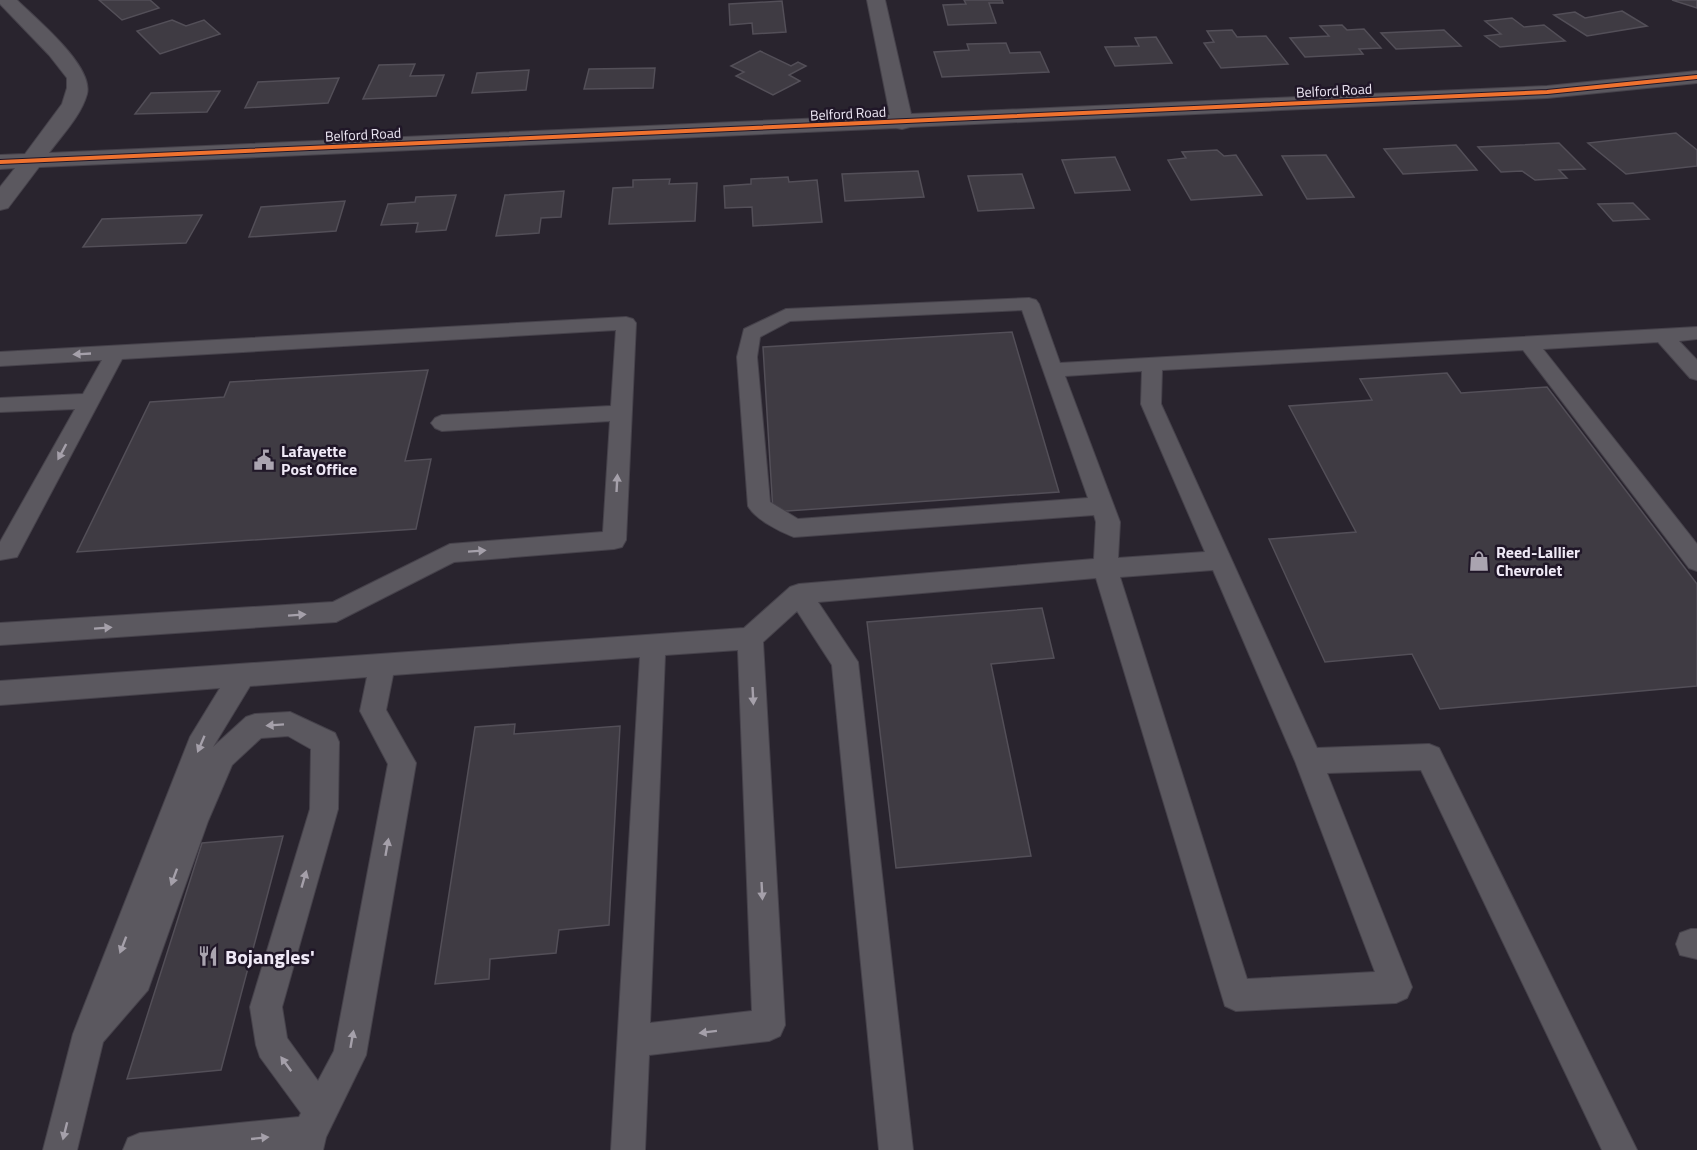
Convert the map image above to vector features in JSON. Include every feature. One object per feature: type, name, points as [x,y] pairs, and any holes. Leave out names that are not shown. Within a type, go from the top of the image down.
[{"type":"street","points":[[0,202],[33,161],[73,105],[77,95],[77,78],[73,71],[7,0]]},
{"type":"street","points":[[876,0],[902,123]]},
{"type":"street","name":"Belford Road","points":[[0,162],[902,123],[1547,92],[1697,78]]},
{"type":"lane","points":[[1102,506],[794,528],[759,506],[747,357],[751,334],[786,315],[1029,304],[1108,522],[1105,568],[1236,995],[1396,987],[1309,761],[1151,404],[1152,364]]},
{"type":"lane","points":[[0,359],[626,323],[614,540],[450,553],[336,612],[0,634]]},
{"type":"lane","points":[[1053,369],[1697,333]]},
{"type":"lane","points":[[1663,335],[1697,373]]},
{"type":"lane","points":[[1528,343],[1697,561]]},
{"type":"lane","points":[[3,556],[116,352]]},
{"type":"lane","points":[[0,405],[89,401]]},
{"type":"lane","points":[[442,423],[621,413]]},
{"type":"lane","points":[[0,693],[750,638],[800,594],[1220,560]]},
{"type":"lane","points":[[800,594],[845,662],[896,1150]]},
{"type":"lane","points":[[633,1041],[769,1024],[750,638]]},
{"type":"lane","points":[[628,1150],[653,646]]},
{"type":"lane","points":[[312,1131],[350,1055],[402,763],[373,711],[382,664]]},
{"type":"lane","points":[[60,1150],[89,1034],[203,737],[242,676]]},
{"type":"lane","points":[[89,1034],[137,979],[194,821],[222,756],[255,726],[290,724],[325,742],[324,809],[266,1006],[272,1045],[312,1131]]},
{"type":"lane","points":[[1309,761],[1429,757],[1620,1150]]},
{"type":"lane","points":[[140,1150],[312,1131]]},
{"type":"building","points":[[99,0],[150,0],[159,8],[122,20]]},
{"type":"building","points":[[964,0],[1002,0],[1003,3],[989,3],[996,23],[948,25],[943,5],[966,4]]},
{"type":"building","points":[[1672,0],[1697,0],[1697,8]]},
{"type":"building","points":[[782,1],[786,32],[753,34],[752,23],[730,25],[729,4]]},
{"type":"building","points":[[1622,11],[1647,26],[1587,36],[1554,15],[1575,12],[1585,18]]},
{"type":"building","points":[[1512,18],[1524,27],[1544,25],[1565,41],[1500,47],[1485,36],[1501,34],[1485,21]]},
{"type":"building","points":[[172,20],[186,26],[204,20],[220,34],[160,54],[137,31]]},
{"type":"building","points":[[1342,25],[1347,30],[1364,29],[1381,48],[1359,49],[1363,54],[1305,57],[1290,38],[1329,36],[1320,26]]},
{"type":"building","points":[[1232,30],[1237,37],[1266,36],[1288,64],[1221,68],[1204,43],[1214,42],[1207,31]]},
{"type":"building","points":[[1444,30],[1461,46],[1396,49],[1381,33]]},
{"type":"building","points":[[1156,37],[1172,63],[1115,66],[1105,47],[1139,46],[1135,38]]},
{"type":"building","points":[[1006,43],[1010,53],[1040,52],[1049,72],[942,77],[934,52],[969,50],[967,44]]},
{"type":"building","points":[[760,51],[791,66],[798,62],[806,66],[789,75],[800,81],[773,95],[736,76],[744,72],[731,66]]},
{"type":"building","points":[[415,64],[410,76],[444,75],[436,96],[363,99],[379,65]]},
{"type":"building","points":[[655,68],[653,88],[584,89],[589,69]]},
{"type":"building","points":[[529,70],[526,90],[472,93],[477,73]]},
{"type":"building","points":[[339,78],[328,103],[245,108],[258,82]]},
{"type":"building","points":[[220,91],[207,112],[135,114],[151,93]]},
{"type":"building","points":[[1676,133],[1697,150],[1697,166],[1626,174],[1588,143]]},
{"type":"building","points":[[1559,143],[1585,169],[1559,170],[1567,178],[1535,180],[1522,171],[1501,172],[1478,147]]},
{"type":"building","points":[[1456,145],[1477,170],[1403,174],[1384,149]]},
{"type":"building","points":[[1217,150],[1224,156],[1236,155],[1262,195],[1191,200],[1168,160],[1186,158],[1182,152]]},
{"type":"building","points":[[1326,155],[1354,197],[1307,199],[1282,156]]},
{"type":"building","points":[[1115,157],[1130,190],[1075,193],[1062,160]]},
{"type":"building","points":[[918,171],[924,197],[845,201],[842,174]]},
{"type":"building","points":[[1022,174],[1034,208],[978,211],[968,176]]},
{"type":"building","points":[[788,177],[789,182],[817,180],[822,222],[753,226],[752,207],[725,208],[724,186],[751,184],[751,179]]},
{"type":"building","points":[[670,179],[669,184],[697,183],[695,221],[609,224],[613,188],[633,187],[633,180]]},
{"type":"building","points":[[564,191],[561,217],[541,218],[539,233],[496,236],[505,195]]},
{"type":"building","points":[[456,195],[446,230],[416,232],[418,223],[381,225],[388,204],[415,202],[416,197]]},
{"type":"building","points":[[345,201],[336,231],[249,237],[261,207]]},
{"type":"building","points":[[1633,203],[1649,219],[1613,221],[1598,204]]},
{"type":"building","points":[[202,215],[186,243],[83,247],[102,219]]},
{"type":"building","points":[[1012,332],[1059,492],[773,512],[763,347]]},
{"type":"building","name":"Lafayette Post Office","points":[[428,370],[405,461],[431,459],[416,529],[77,552],[150,402],[224,397],[230,382]]},
{"type":"building","name":"Reed-Lallier Chevrolet","points":[[1447,373],[1461,393],[1547,387],[1697,584],[1697,686],[1440,709],[1412,654],[1325,662],[1269,539],[1356,532],[1289,406],[1372,400],[1360,379]]},
{"type":"building","points":[[1042,608],[1054,658],[991,664],[1031,856],[896,868],[867,622]]},
{"type":"building","points":[[515,724],[514,734],[620,726],[609,925],[559,930],[556,953],[490,959],[489,979],[435,984],[475,727]]},
{"type":"building","name":"Bojangles'","points":[[283,836],[221,1070],[127,1079],[202,843]]},
{"type":"cycle path","points":[[0,162],[1547,92],[1697,77]]},
{"type":"place","name":"Lafayette Post Office","points":[[264,460]]},
{"type":"place","name":"Reed-Lallier Chevrolet","points":[[1479,561]]},
{"type":"place","name":"Bojangles'","points":[[208,956]]}]
